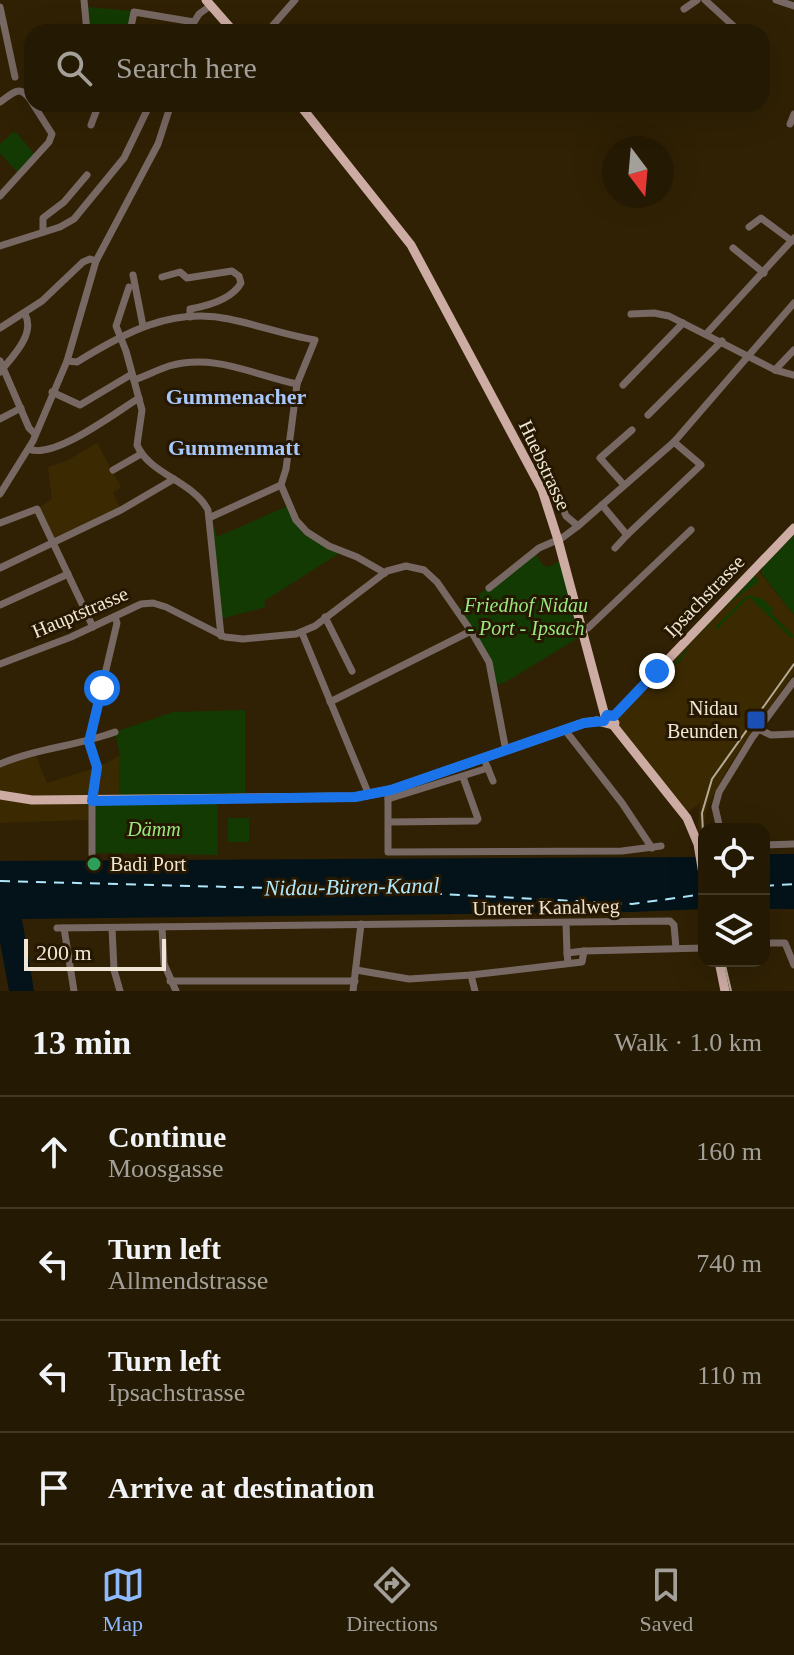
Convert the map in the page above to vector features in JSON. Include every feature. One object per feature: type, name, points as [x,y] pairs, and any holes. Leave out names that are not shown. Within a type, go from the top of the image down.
[{"type":"main road","points":[[208,3],[227,24]]},
{"type":"main road","name":"Huebstrasse","points":[[305,112],[411,245],[542,490],[609,720]]},
{"type":"main road","name":"Ipsachstrasse","points":[[609,720],[794,528]]},
{"type":"main road","points":[[0,795],[25,800],[92,801],[388,795],[487,763],[506,751],[565,730],[592,721],[609,720],[685,814],[698,847]]},
{"type":"main road","points":[[720,967],[725,991]]},
{"type":"street","points":[[84,0],[86,24]]},
{"type":"street","points":[[274,24],[295,0]]},
{"type":"street","points":[[684,9],[697,0]]},
{"type":"street","points":[[705,0],[731,24]]},
{"type":"street","points":[[776,0],[794,6]]},
{"type":"street","points":[[132,24],[134,12],[194,22],[208,3]]},
{"type":"street","points":[[0,7],[15,77]]},
{"type":"street","points":[[0,102],[14,92],[24,92]]},
{"type":"street","points":[[0,196],[4,188],[49,142],[52,134],[38,112]]},
{"type":"street","points":[[91,125],[96,112]]},
{"type":"street","points":[[0,246],[74,219],[128,151],[146,112]]},
{"type":"street","points":[[0,494],[29,449],[67,361],[96,261],[158,144],[168,112]]},
{"type":"street","points":[[790,124],[794,114]]},
{"type":"street","points":[[43,232],[43,218],[64,202],[87,175]]},
{"type":"street","points":[[707,333],[793,240],[761,218],[749,227]]},
{"type":"street","points":[[733,248],[764,273]]},
{"type":"street","points":[[0,328],[25,314],[83,262],[90,259],[96,261]]},
{"type":"street","points":[[162,277],[180,272],[187,278],[232,271],[239,276],[241,283],[237,289],[205,306],[190,309],[190,317]]},
{"type":"street","points":[[133,275],[143,326]]},
{"type":"street","points":[[129,287],[116,326],[142,413],[136,442],[141,454],[199,497],[211,517],[221,636]]},
{"type":"street","points":[[489,588],[539,548],[578,526],[674,442],[794,303]]},
{"type":"street","points":[[25,314],[28,333],[1,367],[29,428],[35,434]]},
{"type":"street","points":[[631,314],[669,316],[775,370],[794,375]]},
{"type":"street","points":[[67,361],[77,362],[143,326],[190,317],[227,318],[315,340],[297,384],[286,469],[281,485],[296,520],[307,532],[329,546],[385,573],[406,566],[424,570],[437,582],[489,662],[506,751]]},
{"type":"street","points":[[623,385],[683,323]]},
{"type":"street","points":[[648,415],[722,341]]},
{"type":"street","points":[[775,370],[794,350]]},
{"type":"street","points":[[52,392],[80,405],[133,377],[167,367],[204,362],[231,365],[297,384]]},
{"type":"street","points":[[29,449],[37,451],[64,444],[139,398]]},
{"type":"street","points":[[0,419],[21,408]]},
{"type":"street","points":[[624,485],[600,458],[632,430]]},
{"type":"street","points":[[615,548],[701,465],[674,442]]},
{"type":"street","points":[[113,470],[141,454]]},
{"type":"street","points":[[548,473],[566,516],[578,526]]},
{"type":"street","points":[[0,568],[123,509],[174,479]]},
{"type":"street","points":[[211,517],[281,485]]},
{"type":"street","points":[[602,505],[627,535]]},
{"type":"street","points":[[0,523],[37,509],[93,627]]},
{"type":"street","points":[[581,630],[588,628],[691,530]]},
{"type":"street","name":"Hauptstrasse","points":[[0,664],[141,604],[153,603],[166,607],[221,636],[243,639],[302,633],[385,573]]},
{"type":"street","points":[[0,605],[68,574]]},
{"type":"street","points":[[92,854],[92,801],[97,767],[89,742],[117,623],[115,617]]},
{"type":"street","points":[[325,617],[352,671]]},
{"type":"street","points":[[330,702],[471,631]]},
{"type":"street","points":[[302,633],[369,795]]},
{"type":"street","points":[[719,823],[715,807],[717,797],[758,729],[794,681]]},
{"type":"street","points":[[758,729],[771,735],[794,734]]},
{"type":"street","points":[[493,781],[487,763],[463,777],[388,795],[388,852],[593,852],[657,847],[565,730]]},
{"type":"street","points":[[0,764],[20,756],[89,742],[115,732]]},
{"type":"street","points":[[389,822],[476,821],[478,819],[463,777]]},
{"type":"street","points":[[770,845],[794,844]]},
{"type":"street","name":"Unterer Kanalweg","points":[[74,991],[60,928],[670,921],[674,925],[676,948]]},
{"type":"street","points":[[566,923],[568,958]]},
{"type":"street","points":[[353,991],[361,924]]},
{"type":"street","points":[[162,927],[164,964],[176,991]]},
{"type":"street","points":[[112,928],[114,970],[120,991]]},
{"type":"street","points":[[770,943],[785,943],[794,965]]},
{"type":"street","points":[[356,970],[409,979],[471,975],[568,958],[584,951],[698,948]]},
{"type":"street","points":[[471,975],[475,991]]},
{"type":"street","points":[[170,981],[355,981]]},
{"type":"shaded area","points":[[97,443],[121,487],[113,493],[121,510],[56,541],[37,509],[52,499],[48,467],[68,460]]},
{"type":"shaded area","points":[[756,568],[794,615],[794,673],[731,762],[708,804],[704,823],[698,823],[700,803],[685,814],[615,723],[615,717]]},
{"type":"shaded area","points":[[35,753],[47,783],[95,768],[120,756],[119,795],[87,820],[0,823],[0,764]]},
{"type":"green space","points":[[87,7],[131,11],[129,24],[88,24]]},
{"type":"green space","points":[[15,131],[35,155],[18,173],[0,153],[0,144]]},
{"type":"green space","points":[[290,505],[307,532],[343,551],[264,601],[266,607],[220,619],[211,517],[217,537]]},
{"type":"green space","points":[[794,535],[794,615],[761,569]]},
{"type":"green space","name":"Friedhof Nidau - Port - Ipsach","points":[[534,552],[548,567],[560,561],[583,635],[504,683],[494,685],[489,662],[457,611]]},
{"type":"green space","points":[[754,576],[758,578],[757,584],[719,614]]},
{"type":"green space","points":[[747,595],[763,599],[773,609],[771,613],[794,636],[791,638],[749,597],[716,630],[715,627]]},
{"type":"green space","points":[[697,638],[679,663],[673,664]]},
{"type":"green space","points":[[245,710],[245,793],[119,795],[120,756],[115,732],[173,712]]},
{"type":"green space","name":"Dämm","points":[[217,802],[218,855],[91,853],[92,803]]},
{"type":"green space","points":[[228,818],[249,818],[249,842],[228,842]]},
{"type":"water","points":[[770,854],[794,854],[794,909],[770,909]]},
{"type":"water","name":"Nidau-Büren-Kanal","points":[[698,857],[698,909],[22,919],[34,991],[9,991],[0,942],[0,861]]},
{"type":"ferry route","points":[[0,881],[384,891],[632,904],[698,895]]},
{"type":"ferry route","points":[[770,886],[794,884]]},
{"type":"railway","points":[[703,823],[702,813],[712,779],[794,664]]},
{"type":"railway","points":[[725,967],[731,991]]},
{"type":"place","name":"Nidau Beunden","points":[[756,720]]},
{"type":"place","name":"Badi Port","points":[[94,864]]},
{"type":"district","name":"Gummenacher","points":[[236,396]]},
{"type":"district","name":"Gummenmatt","points":[[234,447]]},
{"type":"route","points":[[102,688],[89,742],[97,767],[92,801],[355,797],[391,790],[584,723],[604,721],[607,715],[614,716],[657,671]]}]
